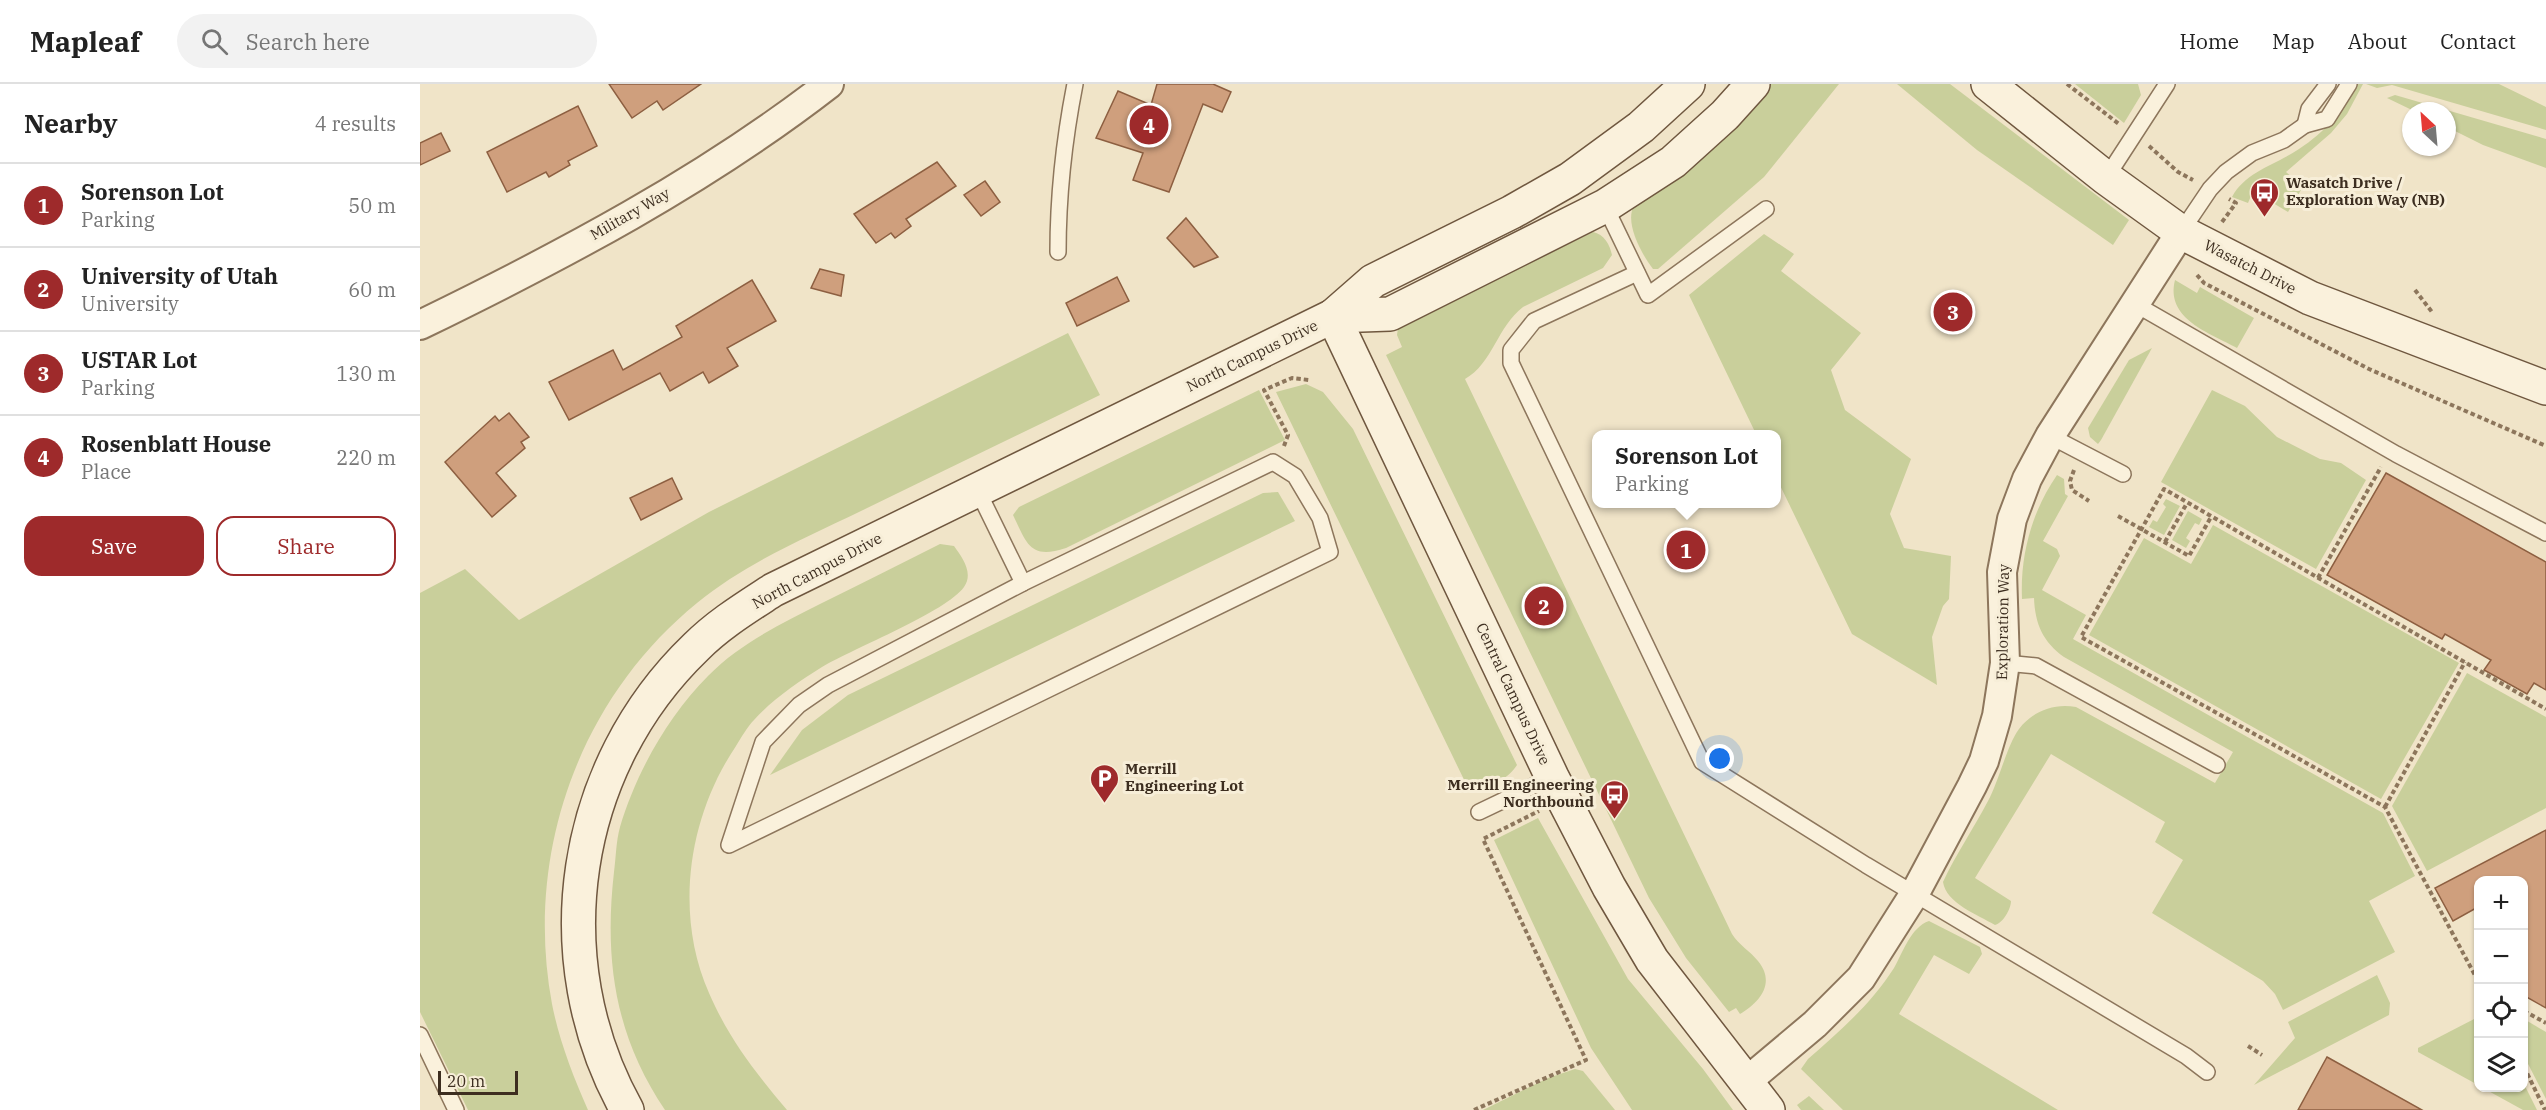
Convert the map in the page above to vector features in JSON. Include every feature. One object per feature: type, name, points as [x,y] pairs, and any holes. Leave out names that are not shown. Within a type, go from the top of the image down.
[{"type":"main road","name":"North Campus Drive","points":[[627,1110],[603,1062],[593,1033],[579,967],[577,929],[579,886],[586,840],[599,795],[617,753],[639,714],[666,679],[697,646],[734,616],[773,590],[1333,316],[1373,281],[1512,212],[1570,179],[1633,133],[1680,92],[1706,84]]},
{"type":"main road","name":"North Campus Drive","points":[[1333,316],[1390,314],[1605,206],[1673,162],[1725,115],[1753,84]]},
{"type":"main road","name":"Wasatch Drive","points":[[1988,84],[2106,178],[2181,232],[2310,298],[2546,388]]},
{"type":"main road","name":"Central Campus Drive","points":[[1333,316],[1552,777],[1609,887],[1652,960],[1768,1110]]},
{"type":"street","name":"Military Way","points":[[420,325],[524,274],[636,212],[762,132],[829,84]]},
{"type":"street","name":"Exploration Way","points":[[1746,1082],[1815,1024],[1861,978],[1915,893],[1984,761],[1997,716],[2004,663],[2001,603],[2006,545],[2027,478],[2050,436],[2181,232]]},
{"type":"lane","points":[[1058,252],[1058,200],[1065,139],[1075,84]]},
{"type":"lane","points":[[2106,178],[2167,84]]},
{"type":"lane","points":[[2305,125],[2309,109],[2328,84]]},
{"type":"lane","points":[[2181,232],[2210,189],[2226,172],[2253,153],[2284,140],[2305,125],[2327,119],[2349,84]]},
{"type":"lane","points":[[1605,206],[1648,295],[1766,208]]},
{"type":"lane","points":[[1637,273],[1534,321],[1511,350],[1511,363],[1702,762],[2186,1056],[2207,1072]]},
{"type":"lane","points":[[2135,304],[2396,453],[2546,533]]},
{"type":"lane","points":[[2050,436],[2123,474]]},
{"type":"lane","points":[[1272,462],[1279,466],[1295,476],[1320,518],[1330,552],[729,844],[763,742],[799,705],[828,685],[1023,583],[1272,462]]},
{"type":"lane","points":[[978,491],[1023,583]]},
{"type":"lane","points":[[2004,663],[2036,666],[2217,765]]},
{"type":"lane","points":[[1479,812],[1552,777]]},
{"type":"lane","points":[[420,1035],[456,1110]]},
{"type":"path","points":[[2067,84],[2118,123]]},
{"type":"path","points":[[2153,149],[2178,172]]},
{"type":"path","points":[[2230,199],[2236,203],[2231,210]]},
{"type":"path","points":[[2192,269],[2204,283],[2369,369],[2546,446]]},
{"type":"path","points":[[1279,466],[1288,435],[1264,390],[1292,378],[1309,380]]},
{"type":"path","points":[[2318,578],[2381,467],[2391,472]]},
{"type":"path","points":[[2075,468],[2070,481],[2072,490],[2089,501]]},
{"type":"path","points":[[2474,974],[2385,807],[2081,637],[2164,489],[2546,709]]},
{"type":"path","points":[[2164,542],[2187,503]]},
{"type":"path","points":[[2118,516],[2189,556],[2211,516]]},
{"type":"path","points":[[2385,807],[2465,662]]},
{"type":"path","points":[[1474,1110],[1586,1060],[1484,840],[1541,811]]},
{"type":"path","points":[[2528,1014],[2546,1023]]},
{"type":"path","points":[[2248,1046],[2262,1054]]},
{"type":"path","points":[[2528,1076],[2546,1110]]},
{"type":"green space","points":[[1767,84],[1839,84],[1764,177],[1658,269],[1653,269],[1644,256],[1633,229],[1631,213],[1634,206]]},
{"type":"green space","points":[[1897,84],[1950,84],[2129,220],[2113,245],[1977,150]]},
{"type":"green space","points":[[2075,84],[2138,84],[2141,95],[2124,123]]},
{"type":"green space","points":[[2357,84],[2363,84],[2347,114],[2331,133],[2286,172],[2300,184],[2301,190],[2288,212],[2253,191],[2248,203],[2232,197],[2238,188],[2253,175],[2290,155],[2317,136],[2333,121]]},
{"type":"green space","points":[[2366,84],[2499,84],[2546,107],[2546,130],[2392,85],[2377,88]]},
{"type":"green space","points":[[2395,95],[2419,102],[2402,102],[2402,105],[2387,98]]},
{"type":"green space","points":[[2456,113],[2546,139],[2546,168],[2483,145],[2456,132]]},
{"type":"green space","points":[[1593,232],[1603,238],[1611,251],[1612,255],[1603,268],[1523,307],[1507,324],[1482,364],[1465,379],[1732,934],[1755,957],[1763,969],[1766,977],[1763,991],[1754,1004],[1740,1014],[1736,1008],[1729,1012],[1686,958],[1649,898],[1386,355],[1402,347],[1397,335],[1398,328]]},
{"type":"green space","points":[[1764,234],[1794,254],[1781,271],[1861,333],[1831,370],[1845,410],[1911,459],[1890,514],[1904,548],[1951,556],[1949,599],[1943,606],[1932,637],[1937,685],[1852,634],[1781,487],[1781,430],[1754,430],[1689,295]]},
{"type":"green space","points":[[2175,280],[2197,293],[2200,287],[2254,318],[2237,348],[2203,330],[2183,315],[2174,294]]},
{"type":"green space","points":[[1068,333],[1100,395],[756,563],[697,603],[656,642],[621,685],[592,733],[570,783],[554,837],[546,892],[545,948],[552,1004],[567,1058],[588,1110],[468,1110],[420,1012],[420,593],[465,569],[519,620],[709,512]]},
{"type":"green space","points":[[2152,348],[2098,444],[2090,437],[2088,428],[2129,360]]},
{"type":"green space","points":[[1306,384],[1323,392],[1353,429],[1517,765],[1508,776],[1496,783],[1470,792],[1276,392]]},
{"type":"green space","points":[[1259,390],[1285,440],[1066,548],[1044,552],[1031,547],[1026,541],[1013,515],[1019,507]]},
{"type":"green space","points":[[2212,390],[2245,406],[2277,437],[2320,459],[2341,463],[2366,480],[2316,569],[2161,482]]},
{"type":"green space","points":[[2057,475],[2064,479],[2065,494],[2068,496],[2043,541],[2057,549],[2060,556],[2042,590],[2086,615],[2073,639],[2383,813],[2415,876],[2369,901],[2395,952],[2283,1010],[2275,994],[2263,981],[2152,913],[2183,860],[2155,842],[2165,822],[2051,754],[1975,878],[2011,901],[2010,908],[2001,922],[1995,925],[1964,908],[1945,889],[1943,882],[1988,801],[2015,736],[2019,729],[2037,713],[2052,707],[2076,707],[2215,783],[2233,752],[2064,657],[2046,639],[2038,624],[2034,598],[2022,599],[2023,566],[2034,518]]},
{"type":"green space","points":[[1278,492],[1295,521],[770,775],[802,730],[848,695],[1263,493]]},
{"type":"green space","points":[[2166,499],[2180,506],[2164,535],[2149,527],[2153,520],[2157,522],[2166,507],[2163,504]]},
{"type":"green space","points":[[2188,511],[2202,519],[2199,525],[2195,523],[2186,538],[2190,541],[2186,548],[2172,540]]},
{"type":"green space","points":[[2213,525],[2459,663],[2381,799],[2089,635],[2144,538],[2191,564]]},
{"type":"green space","points":[[940,544],[954,546],[963,560],[968,576],[964,587],[954,597],[920,618],[822,667],[769,705],[747,729],[720,774],[707,803],[697,835],[691,866],[690,899],[692,931],[698,963],[709,993],[734,1040],[787,1110],[665,1110],[648,1082],[624,1025],[617,996],[611,936],[611,904],[619,832],[644,766],[667,727],[693,692],[734,653],[792,618]]},
{"type":"green space","points":[[2467,673],[2546,717],[2546,808],[2427,871],[2392,806]]},
{"type":"green space","points":[[1538,818],[1628,979],[1703,1069],[1733,1110],[1632,1110],[1591,1048],[1494,840]]},
{"type":"green space","points":[[1929,921],[1980,947],[1982,954],[1969,974],[1934,955],[1899,1014],[2058,1110],[1843,1110],[1801,1069],[1808,1059],[1865,1005],[1894,968],[1912,934]]},
{"type":"green space","points":[[2377,975],[2390,1003],[2389,1015],[2254,1085],[2295,1038],[2288,1022]]},
{"type":"green space","points":[[2474,1019],[2474,1083],[2418,1052],[2418,1048]]},
{"type":"green space","points":[[2528,1021],[2546,1032],[2546,1099],[2528,1064]]},
{"type":"green space","points":[[1575,1069],[1583,1071],[1615,1110],[1483,1110],[1548,1078]]},
{"type":"green space","points":[[2490,1092],[2528,1092],[2537,1110],[2523,1110]]},
{"type":"green space","points":[[1809,1096],[1824,1110],[1801,1110],[1797,1105]]},
{"type":"building","points":[[609,84],[701,84],[663,110],[657,101],[632,118]]},
{"type":"building","points":[[1157,84],[1213,84],[1231,92],[1222,112],[1203,104],[1169,192],[1133,180],[1143,153],[1096,138],[1118,91],[1151,105]]},
{"type":"building","points":[[578,106],[597,146],[568,161],[570,165],[549,177],[546,172],[507,192],[487,152]]},
{"type":"building","points":[[441,133],[450,151],[420,165],[420,143]]},
{"type":"building","points":[[937,162],[956,186],[906,219],[911,226],[895,238],[891,233],[876,243],[854,214]]},
{"type":"building","points":[[985,181],[1000,202],[981,216],[964,195]]},
{"type":"building","points":[[1186,218],[1218,257],[1194,267],[1167,238]]},
{"type":"building","points":[[820,269],[844,275],[841,296],[811,288]]},
{"type":"building","points":[[1117,277],[1129,301],[1077,326],[1066,303]]},
{"type":"building","points":[[752,280],[776,321],[727,348],[738,366],[709,383],[703,372],[670,391],[660,373],[569,420],[549,382],[613,350],[623,370],[682,337],[676,326]]},
{"type":"building","points":[[509,413],[529,437],[521,442],[525,448],[496,473],[516,496],[492,517],[445,462],[495,416],[499,421]]},
{"type":"building","points":[[2386,473],[2546,562],[2546,690],[2534,683],[2527,694],[2484,670],[2491,660],[2445,634],[2442,639],[2327,575]]},
{"type":"building","points":[[672,478],[682,499],[641,520],[630,498]]},
{"type":"building","points":[[2546,830],[2546,1008],[2528,998],[2528,876],[2474,876],[2474,909],[2453,921],[2435,888]]},
{"type":"building","points":[[2327,1057],[2422,1110],[2298,1110]]},
{"type":"place","name":"Rosenblatt House","points":[[1149,125]]},
{"type":"place","name":"Wasatch Drive / Exploration Way (NB)","points":[[2265,218]]},
{"type":"place","name":"USTAR Lot","points":[[1953,312]]},
{"type":"place","name":"Sorenson Lot","points":[[1686,550]]},
{"type":"place","name":"University of Utah","points":[[1544,606]]},
{"type":"place","name":"Merrill Engineering Lot","points":[[1104,804]]},
{"type":"place","name":"Merrill Engineering Northbound","points":[[1615,820]]}]
